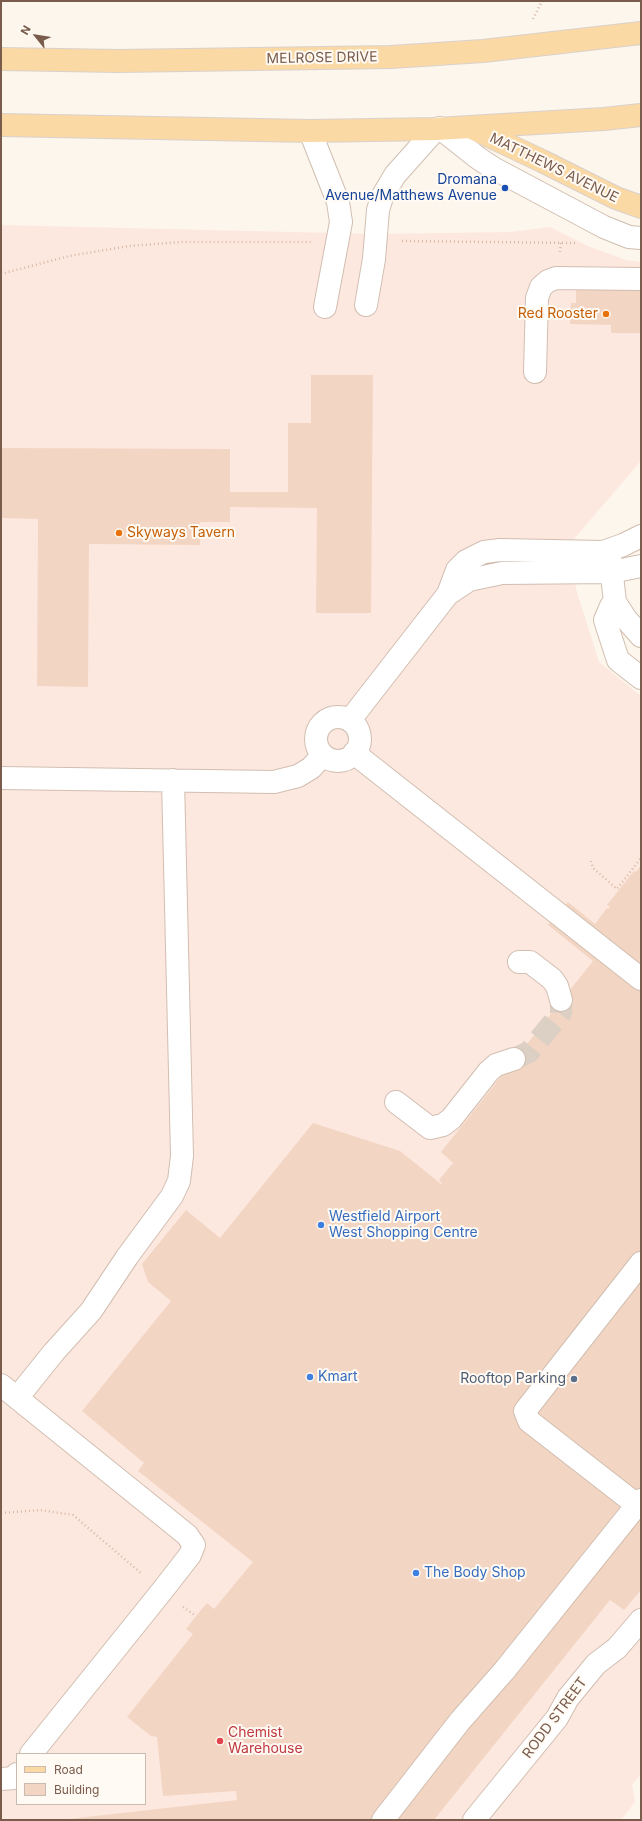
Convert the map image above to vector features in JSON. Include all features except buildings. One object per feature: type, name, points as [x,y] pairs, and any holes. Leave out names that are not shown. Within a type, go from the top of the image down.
[{"type":"main road","name":"MELROSE DRIVE","points":[[1,59],[118,61],[391,57],[483,51],[612,38],[641,33]]},
{"type":"main road","points":[[612,38],[641,44]]},
{"type":"main road","points":[[1,125],[310,131],[468,127],[604,119],[641,115]]},
{"type":"main road","name":"MATTHEWS AVENUE","points":[[468,127],[525,152],[616,198],[641,207]]},
{"type":"street","points":[[366,305],[378,210],[388,185],[438,128],[493,168],[604,227],[629,236],[641,238]]},
{"type":"street","points":[[310,131],[338,202],[341,222],[325,307]]},
{"type":"street","points":[[535,372],[537,298],[541,288],[548,281],[556,278],[641,279]]},
{"type":"street","points":[[350,720],[448,594],[461,565],[484,552],[500,550],[602,552],[641,537]]},
{"type":"street","points":[[609,550],[611,572],[610,611],[618,660],[641,678]]},
{"type":"street","points":[[448,594],[469,580],[502,573],[611,572],[641,566]]},
{"type":"street","points":[[610,611],[626,619],[641,636]]},
{"type":"street","points":[[336,716],[350,720],[355,725],[360,739],[359,746],[354,753],[343,760],[329,759],[323,755],[315,743],[318,728],[323,722],[336,716]]},
{"type":"street","points":[[354,753],[641,979]]},
{"type":"street","points":[[1,778],[274,782],[298,776],[311,768],[323,755]]},
{"type":"street","points":[[32,1753],[162,1591],[192,1551],[194,1545],[192,1539],[9,1392],[54,1352],[95,1306],[127,1257],[172,1196],[179,1181],[182,1156],[173,780]]},
{"type":"street","points":[[519,962],[530,962],[552,979],[557,986],[561,1000]]},
{"type":"street","points":[[396,1102],[430,1128],[436,1128],[451,1119],[489,1071],[504,1061],[514,1059]]},
{"type":"street","points":[[383,1820],[460,1721],[504,1671],[639,1503],[529,1421],[525,1411],[641,1263]]},
{"type":"street","name":"RODD STREET","points":[[474,1820],[557,1718],[568,1698],[596,1664],[617,1648],[641,1620]]},
{"type":"street","points":[[1,1779],[15,1778],[16,1776]]},
{"type":"path","points":[[375,241],[560,242]]},
{"type":"path","points":[[1,274],[69,256],[129,246],[181,242],[338,242]]},
{"type":"path","points":[[591,861],[593,868],[617,889],[641,858]]},
{"type":"path","points":[[1,1512],[40,1510],[73,1515],[162,1591],[196,1616]]},
{"type":"shaded area","name":"Westfield Airport West Shopping Centre","points":[[1,225],[375,234],[510,232],[550,227],[588,246],[626,260],[641,262],[641,461],[573,540],[576,589],[599,662],[641,696],[641,1774],[632,1785],[635,1802],[621,1820],[1,1820]]},
{"type":"tunnel","points":[[514,1059],[529,1052],[561,1013],[561,1000]]},
{"type":"place","name":"Dromana Avenue/Matthews Avenue","points":[[505,188]]},
{"type":"place","name":"Red Rooster","points":[[606,314]]},
{"type":"place","name":"Skyways Tavern","points":[[119,533]]},
{"type":"place","name":"Westfield Airport West Shopping Centre","points":[[321,1225]]},
{"type":"place","name":"Kmart","points":[[310,1377]]},
{"type":"place","name":"Rooftop Parking","points":[[574,1379]]},
{"type":"place","name":"The Body Shop","points":[[416,1573]]},
{"type":"place","name":"Chemist Warehouse","points":[[220,1741]]}]
